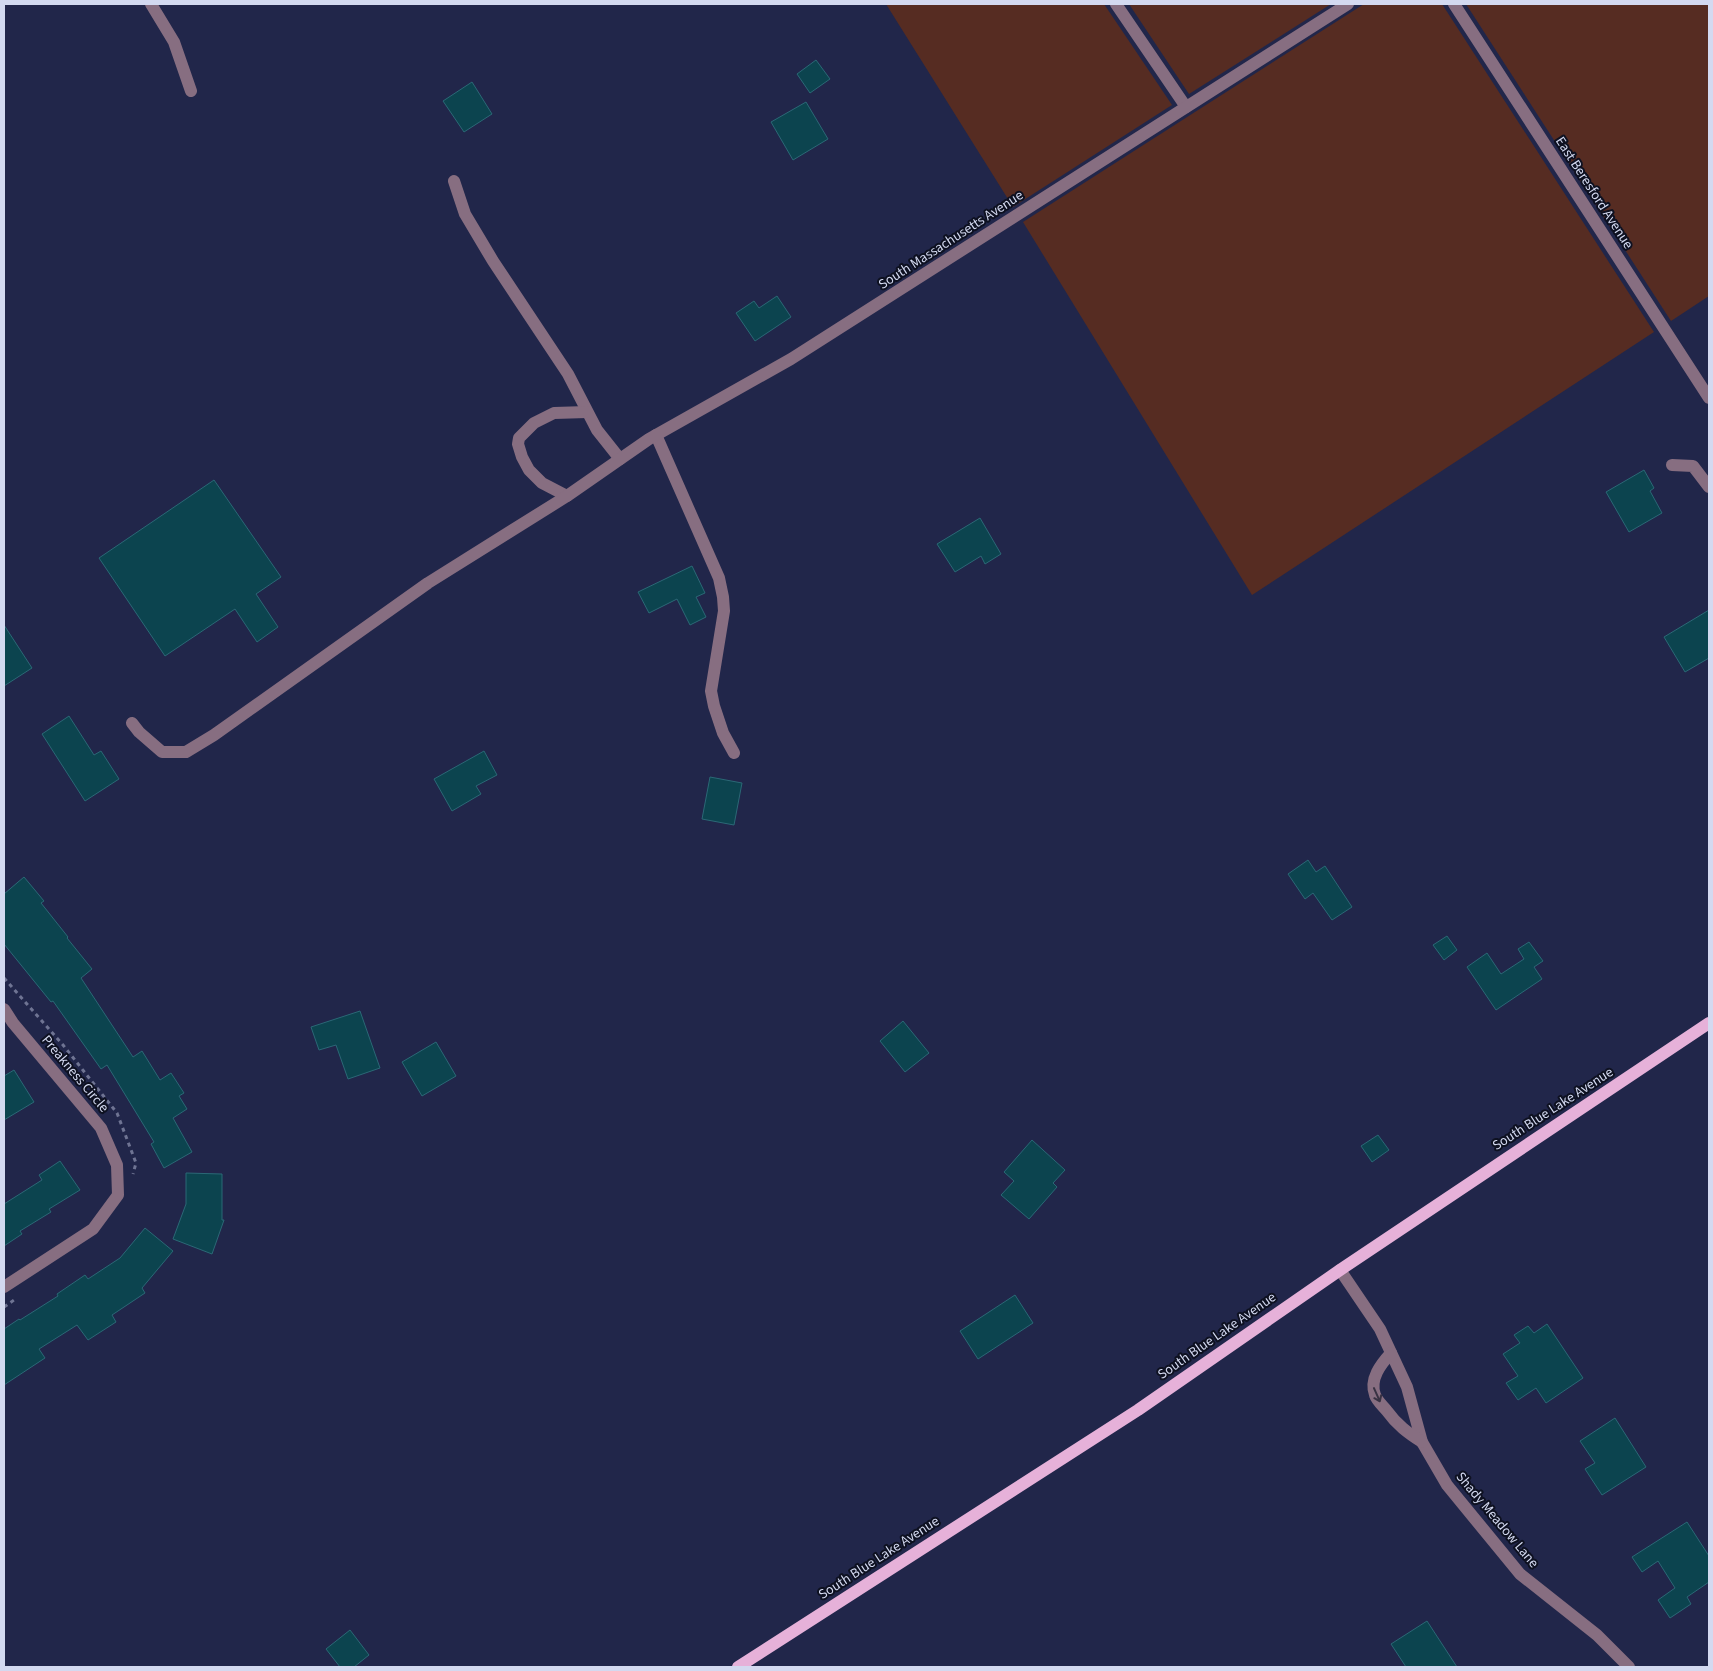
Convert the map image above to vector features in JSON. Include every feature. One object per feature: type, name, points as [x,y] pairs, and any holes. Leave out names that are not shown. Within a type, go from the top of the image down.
[{"type":"main road","name":"South Blue Lake Avenue","points":[[738,1667],[1138,1410],[1340,1270],[1709,1023]]},
{"type":"street","points":[[151,4],[174,42],[192,91]]},
{"type":"street","points":[[1116,4],[1186,107]]},
{"type":"street","name":"South Massachusetts Avenue","points":[[132,723],[139,732],[162,752],[186,752],[214,735],[428,583],[567,496],[656,435],[799,354],[1348,4]]},
{"type":"street","name":"East Beresford Avenue","points":[[1454,4],[1709,398]]},
{"type":"street","points":[[454,181],[465,214],[568,374],[597,430],[620,459]]},
{"type":"street","points":[[567,496],[542,483],[529,470],[522,457],[518,444],[519,438],[534,423],[554,413],[587,412]]},
{"type":"street","points":[[656,435],[719,578],[724,611],[711,690],[723,733],[734,753]]},
{"type":"street","points":[[1672,465],[1692,466],[1709,487]]},
{"type":"street","name":"Preakness Circle","points":[[4,1009],[8,1027],[101,1128],[117,1165],[118,1195],[93,1229],[4,1287]]},
{"type":"street","name":"Shady Meadow Lane","points":[[1340,1270],[1380,1329],[1407,1387],[1422,1442],[1446,1485],[1520,1574],[1597,1634],[1629,1667]]},
{"type":"street","name":"Shady Meadow Lane","points":[[1391,1353],[1376,1375],[1373,1385],[1375,1396],[1397,1424],[1422,1442]]},
{"type":"path","points":[[4,978],[63,1045],[117,1113],[136,1164],[132,1181]]},
{"type":"path","points":[[4,1306],[20,1296]]},
{"type":"shaded area","points":[[886,4],[1104,4],[1172,105],[1013,207]]},
{"type":"shaded area","points":[[1129,4],[1331,4],[1189,94]]},
{"type":"shaded area","points":[[1364,4],[1442,4],[1654,332],[1252,595],[1023,222]]},
{"type":"shaded area","points":[[1466,4],[1709,4],[1709,296],[1671,321]]},
{"type":"building","points":[[816,60],[830,79],[810,93],[797,74]]},
{"type":"building","points":[[472,82],[492,114],[464,132],[443,101]]},
{"type":"building","points":[[806,102],[828,139],[793,160],[771,122]]},
{"type":"building","points":[[777,296],[791,317],[755,341],[736,313],[754,301],[759,308]]},
{"type":"building","points":[[1644,470],[1654,488],[1650,491],[1662,513],[1629,532],[1606,492]]},
{"type":"building","points":[[214,480],[281,577],[256,594],[278,627],[257,642],[235,609],[165,656],[99,558]]},
{"type":"building","points":[[980,518],[1001,554],[985,564],[981,556],[955,572],[937,544]]},
{"type":"building","points":[[692,566],[705,593],[696,597],[706,617],[690,625],[677,599],[649,613],[638,592]]},
{"type":"building","points":[[1709,610],[1709,658],[1685,672],[1664,637]]},
{"type":"building","points":[[4,625],[32,668],[4,686]]},
{"type":"building","points":[[69,716],[94,755],[101,751],[119,779],[85,801],[42,734]]},
{"type":"building","points":[[484,751],[497,775],[476,786],[481,794],[452,811],[434,779]]},
{"type":"building","points":[[710,777],[742,783],[734,825],[702,819]]},
{"type":"building","points":[[1308,860],[1316,872],[1325,866],[1352,907],[1332,920],[1313,893],[1305,899],[1288,874]]},
{"type":"building","points":[[24,877],[44,901],[41,903],[92,969],[81,978],[133,1057],[142,1051],[160,1080],[171,1073],[184,1093],[179,1096],[187,1109],[173,1118],[192,1152],[164,1168],[151,1144],[154,1142],[107,1065],[101,1069],[53,1001],[51,1002],[4,944],[4,894]]},
{"type":"building","points":[[1447,936],[1457,950],[1444,960],[1433,945]]},
{"type":"building","points":[[1529,942],[1543,961],[1534,967],[1542,979],[1496,1010],[1467,967],[1487,953],[1501,974],[1524,959],[1518,949]]},
{"type":"building","points":[[360,1011],[380,1068],[348,1079],[336,1045],[319,1050],[311,1027]]},
{"type":"building","points":[[903,1021],[929,1053],[905,1072],[880,1041]]},
{"type":"building","points":[[436,1042],[456,1076],[422,1096],[402,1062]]},
{"type":"building","points":[[14,1070],[34,1102],[4,1120],[4,1076]]},
{"type":"building","points":[[1378,1135],[1389,1150],[1372,1162],[1361,1146]]},
{"type":"building","points":[[1032,1140],[1065,1170],[1053,1183],[1057,1187],[1029,1219],[1001,1195],[1014,1181],[1004,1172]]},
{"type":"building","points":[[60,1161],[80,1190],[49,1209],[51,1212],[20,1231],[22,1234],[4,1246],[4,1204],[42,1180],[39,1175]]},
{"type":"building","points":[[186,1173],[222,1174],[222,1220],[224,1220],[212,1254],[173,1239],[186,1204]]},
{"type":"building","points":[[145,1228],[173,1251],[142,1288],[145,1293],[112,1315],[116,1322],[88,1340],[77,1325],[39,1349],[45,1358],[4,1385],[4,1329],[58,1296],[57,1294],[85,1275],[88,1279],[120,1258]]},
{"type":"building","points":[[1015,1295],[1033,1323],[978,1359],[960,1331]]},
{"type":"building","points":[[1547,1324],[1583,1378],[1546,1403],[1536,1388],[1518,1400],[1506,1383],[1518,1376],[1503,1354],[1520,1343],[1514,1335],[1528,1326],[1534,1333]]},
{"type":"building","points":[[1615,1418],[1646,1467],[1602,1495],[1585,1469],[1595,1463],[1580,1441]]},
{"type":"building","points":[[1687,1522],[1709,1556],[1709,1582],[1687,1597],[1691,1604],[1670,1618],[1658,1600],[1675,1588],[1658,1561],[1642,1572],[1632,1557]]},
{"type":"building","points":[[1427,1621],[1457,1667],[1406,1667],[1391,1644]]},
{"type":"building","points":[[350,1630],[369,1655],[354,1667],[340,1667],[326,1649]]}]
